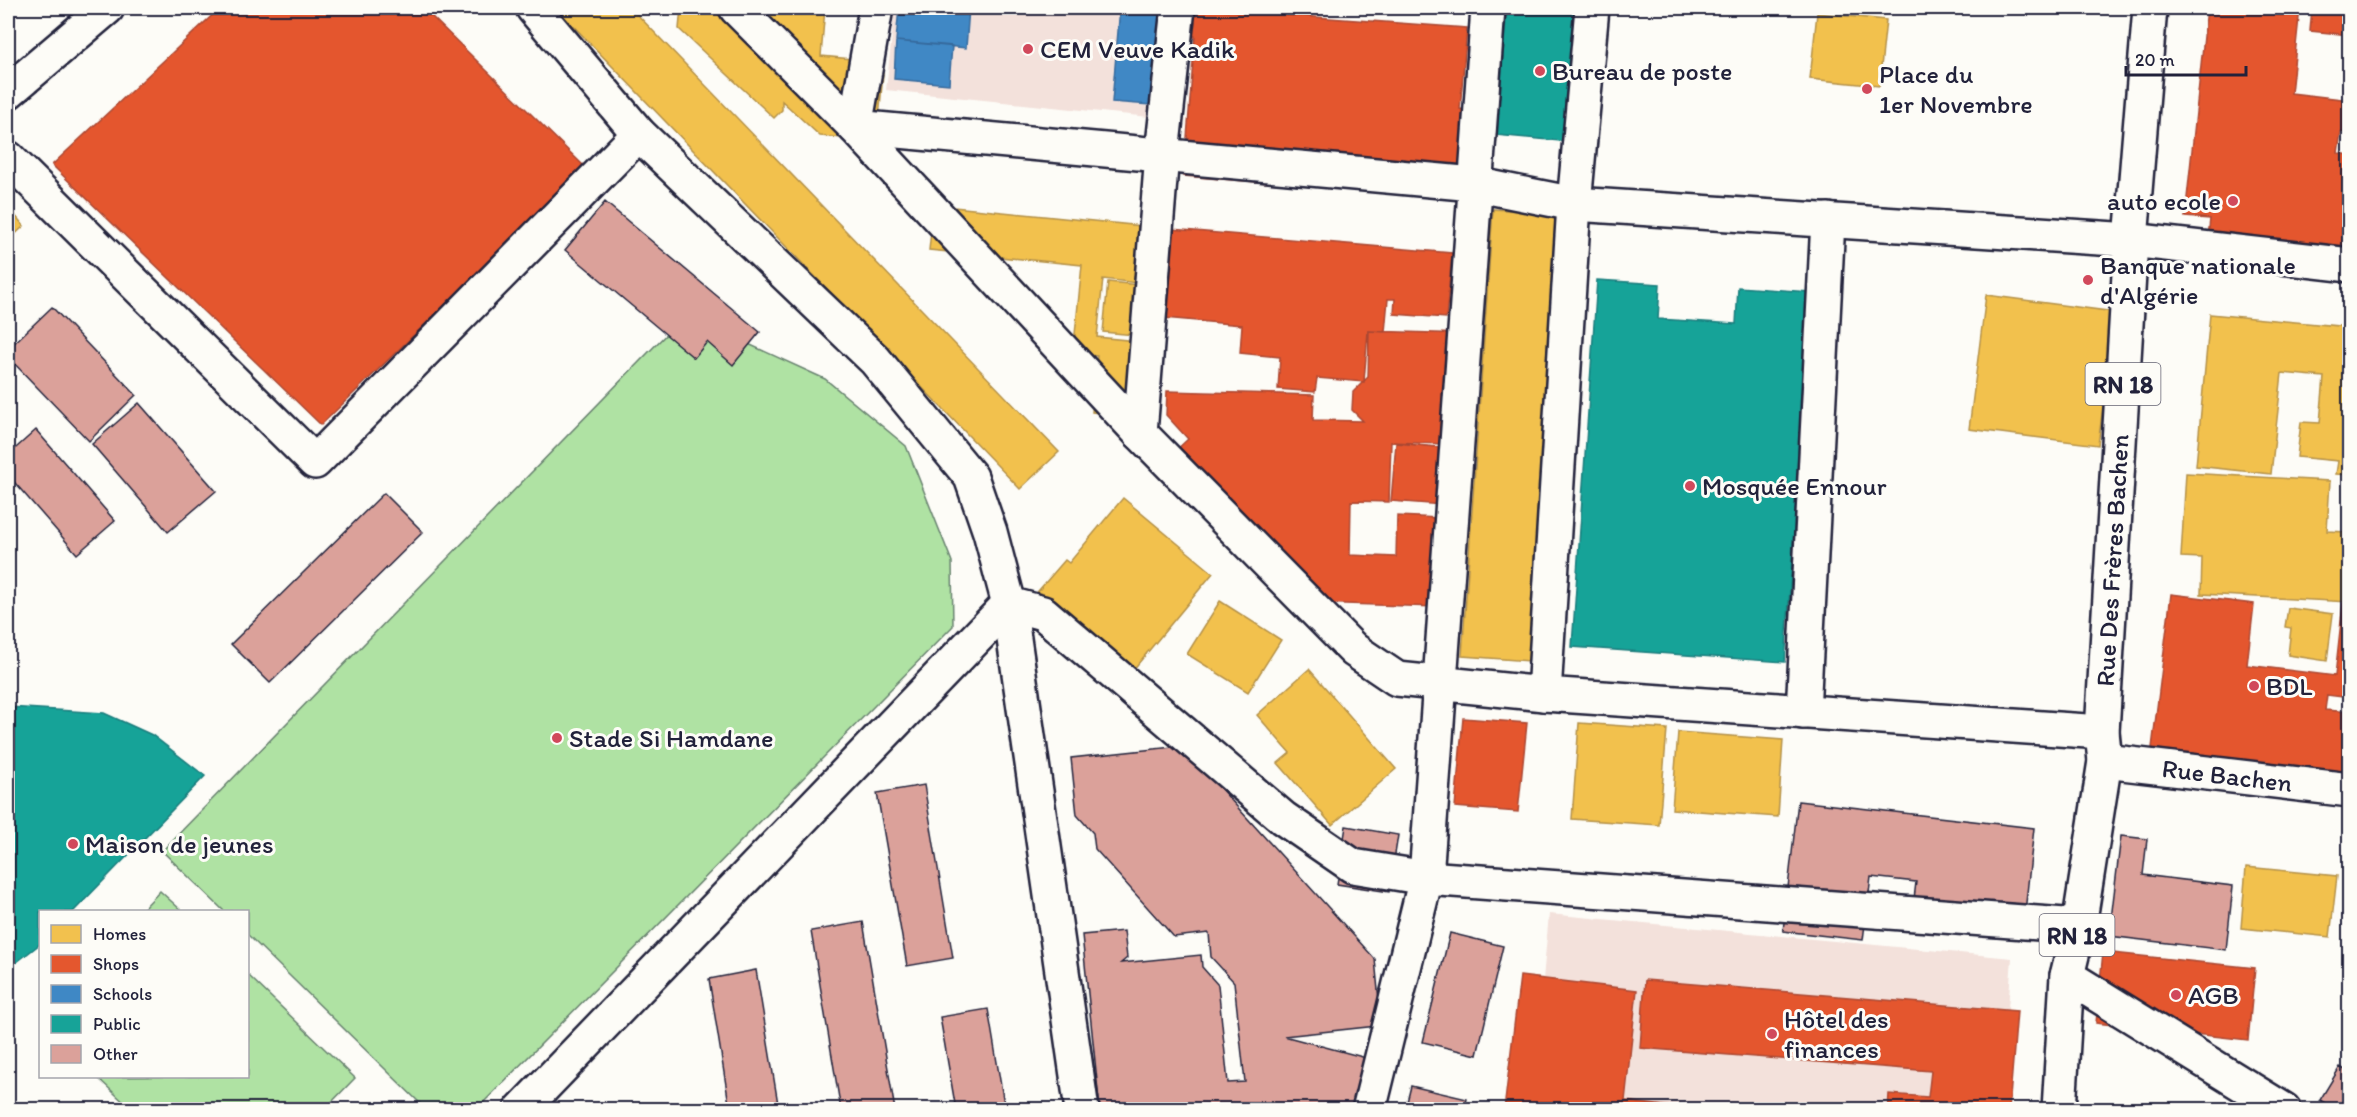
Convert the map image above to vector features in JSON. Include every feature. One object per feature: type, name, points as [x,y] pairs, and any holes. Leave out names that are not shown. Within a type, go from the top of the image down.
[{"type":"street","points":[[8,93],[107,8]]},
{"type":"street","points":[[533,8],[639,134],[875,360],[971,477],[990,532],[1009,604],[1082,1110]]},
{"type":"street","name":"Rue Bachen","points":[[736,8],[855,127],[1140,433],[1354,650],[1397,679],[1544,694],[1803,712],[2103,747],[2349,790]]},
{"type":"street","points":[[876,8],[855,127],[1474,184],[1574,204],[2131,240],[2349,264]]},
{"type":"street","points":[[1140,433],[1162,154],[1178,8]]},
{"type":"street","points":[[1369,1110],[1426,878],[1488,8]]},
{"type":"street","points":[[1544,694],[1574,204],[1592,8]]},
{"type":"street","name":"Rue Des Frères Bachen","points":[[2059,1110],[2067,976],[2079,926],[2103,747],[2131,240],[2150,8]]},
{"type":"street","points":[[8,159],[315,462],[639,134]]},
{"type":"street","points":[[1803,712],[1828,220]]},
{"type":"street","points":[[1009,604],[1043,613],[1283,818],[1353,866],[1426,878],[2079,926]]},
{"type":"street","points":[[521,1110],[1009,604]]},
{"type":"street","points":[[2067,976],[2284,1110]]},
{"type":"shaded area","name":"CEM Veuve Kadik","points":[[895,8],[1171,8],[1159,118],[886,90]]},
{"type":"shaded area","name":"Hôtel des finances","points":[[1549,914],[2012,958],[2000,1109],[1531,1110]]},
{"type":"green space","name":"Stade Si Hamdane","points":[[685,315],[825,379],[906,446],[952,562],[953,626],[477,1109],[426,1109],[249,936],[249,910],[223,910],[162,851]]},
{"type":"green space","points":[[160,891],[181,910],[142,910]]},
{"type":"green space","points":[[249,976],[355,1078],[325,1109],[131,1109],[98,1078],[249,1078]]},
{"type":"building: Homes","points":[[556,8],[631,8],[1059,452],[1020,489]]},
{"type":"building: Homes","points":[[681,8],[825,8],[821,56],[884,62],[877,141],[820,136],[782,101],[782,110],[774,118],[679,29]]},
{"type":"building: Homes","points":[[1817,13],[1886,20],[1879,86],[1810,79]]},
{"type":"building: Homes","points":[[934,205],[1152,227],[1147,284],[1103,279],[1097,337],[1137,341],[1130,416],[1092,412],[1097,356],[1073,354],[1082,265],[929,250]]},
{"type":"building: Homes","points":[[8,207],[24,226],[8,241]]},
{"type":"building: Homes","points":[[1493,209],[1561,214],[1530,661],[1462,656]]},
{"type":"building: Homes","points":[[1108,282],[1139,285],[1135,335],[1103,332]]},
{"type":"building: Homes","points":[[1986,295],[2115,312],[2098,445],[1969,429]]},
{"type":"building: Homes","points":[[2210,314],[2350,327],[2350,475],[2336,474],[2338,461],[2297,457],[2301,422],[2320,423],[2324,377],[2282,373],[2271,474],[2196,466]]},
{"type":"building: Homes","points":[[2186,473],[2330,481],[2327,531],[2347,532],[2345,576],[2350,576],[2350,602],[2201,594],[2202,558],[2181,557]]},
{"type":"building: Homes","points":[[2349,480],[2350,514],[2346,514]]},
{"type":"building: Homes","points":[[1123,498],[1213,573],[1128,676],[1033,597],[1065,560],[1069,563]]},
{"type":"building: Homes","points":[[1220,601],[1281,640],[1248,692],[1187,654]]},
{"type":"building: Homes","points":[[2288,608],[2333,614],[2327,661],[2288,655],[2291,628],[2285,627]]},
{"type":"building: Homes","points":[[1309,669],[1396,769],[1332,825],[1278,763],[1290,753],[1257,715]]},
{"type":"building: Homes","points":[[1579,723],[1667,729],[1659,825],[1572,819]]},
{"type":"building: Homes","points":[[1678,732],[1783,740],[1778,817],[1672,809]]},
{"type":"building: Homes","points":[[2246,867],[2337,876],[2330,937],[2241,928]]},
{"type":"building: Shops","points":[[220,8],[423,8],[586,168],[321,425],[52,165]]},
{"type":"building: Shops","points":[[1189,8],[1467,28],[1460,109],[1470,110],[1463,199],[1184,176],[1195,36],[1186,36]]},
{"type":"building: Shops","points":[[2207,8],[2300,8],[2291,93],[2350,100],[2350,133],[2341,132],[2338,153],[2350,155],[2350,282],[2205,266],[2210,219],[2185,217]]},
{"type":"building: Shops","points":[[2312,8],[2350,8],[2350,35],[2310,31]]},
{"type":"building: Shops","points":[[1171,229],[1452,253],[1446,318],[1394,314],[1395,299],[1388,299],[1385,332],[1368,331],[1364,382],[1317,378],[1315,392],[1278,389],[1280,357],[1240,353],[1242,325],[1164,318]]},
{"type":"building: Shops","points":[[1369,331],[1466,334],[1443,444],[1391,442],[1389,502],[1351,501],[1350,555],[1396,557],[1397,516],[1440,518],[1437,607],[1314,603],[1173,453],[1188,439],[1166,415],[1167,391],[1314,395],[1313,420],[1363,421],[1352,410],[1353,392],[1368,377]]},
{"type":"building: Shops","points":[[1396,443],[1448,448],[1443,505],[1391,501]]},
{"type":"building: Shops","name":"BDL","points":[[2171,594],[2254,604],[2247,665],[2335,676],[2343,603],[2350,604],[2350,698],[2327,695],[2325,710],[2350,712],[2350,795],[2197,777],[2200,754],[2152,748]]},
{"type":"building: Shops","points":[[1463,718],[1527,723],[1518,812],[1455,807]]},
{"type":"building: Shops","name":"AGB","points":[[2103,952],[2255,968],[2248,1040],[2096,1023]]},
{"type":"building: Shops","points":[[1520,976],[1637,990],[1625,1101],[1697,1110],[1504,1110]]},
{"type":"building: Shops","points":[[1645,980],[2017,1011],[2009,1110],[1888,1110],[1889,1094],[1928,1097],[1931,1071],[1640,1048]]},
{"type":"building: Schools","points":[[899,8],[969,8],[966,48],[896,41]]},
{"type":"building: Schools","points":[[1060,8],[1120,8],[1119,12]]},
{"type":"building: Schools","points":[[1120,8],[1173,8],[1164,106],[1112,102]]},
{"type":"building: Schools","points":[[896,41],[952,46],[949,84],[894,79]]},
{"type":"building: Public","name":"Bureau de poste","points":[[1507,8],[1583,8],[1571,142],[1496,135]]},
{"type":"building: Public","name":"Mosquée Ennour","points":[[1597,280],[1660,284],[1658,319],[1736,324],[1738,287],[1810,292],[1785,662],[1572,647]]},
{"type":"building: Public","name":"Maison de jeunes","points":[[8,707],[104,713],[152,735],[205,776],[75,910],[39,910],[39,945],[8,969]]},
{"type":"building: Other","points":[[605,202],[760,332],[733,365],[707,342],[694,358],[565,250]]},
{"type":"building: Other","points":[[52,307],[136,395],[89,441],[8,357],[8,349]]},
{"type":"building: Other","points":[[139,403],[216,491],[168,532],[92,444]]},
{"type":"building: Other","points":[[36,430],[115,521],[77,554],[8,475],[8,455]]},
{"type":"building: Other","points":[[384,493],[423,532],[270,683],[231,644]]},
{"type":"building: Other","points":[[1182,746],[1375,959],[1381,1022],[1377,1026],[1284,1036],[1374,1060],[1361,1110],[1100,1110],[1082,935],[1124,931],[1127,958],[1121,963],[1201,955],[1202,967],[1218,985],[1228,1083],[1245,1082],[1234,982],[1211,957],[1209,933],[1174,937],[1095,849],[1093,833],[1077,815],[1071,758]]},
{"type":"building: Other","points":[[924,785],[953,958],[907,966],[877,793]]},
{"type":"building: Other","points":[[1798,801],[2034,828],[2025,912],[1914,899],[1916,882],[1871,877],[1863,940],[1783,931]]},
{"type":"building: Other","points":[[1346,826],[1398,835],[1389,892],[1337,884]]},
{"type":"building: Other","points":[[2121,836],[2147,839],[2143,875],[2233,886],[2226,950],[2109,936]]},
{"type":"building: Other","points":[[863,922],[895,1110],[841,1110],[811,931]]},
{"type":"building: Other","points":[[1450,933],[1503,946],[1477,1055],[1423,1042]]},
{"type":"building: Other","points":[[756,970],[779,1110],[730,1110],[709,979]]},
{"type":"building: Other","points":[[988,1009],[1005,1110],[956,1110],[940,1017]]},
{"type":"building: Other","points":[[2340,1067],[2350,1073],[2350,1110],[2336,1110],[2320,1100]]},
{"type":"building: Other","points":[[1411,1086],[1467,1099],[1464,1110],[1405,1110]]},
{"type":"place","name":"CEM Veuve Kadik","points":[[1028,49]]},
{"type":"place","name":"Bureau de poste","points":[[1540,71]]},
{"type":"place","name":"Place du 1er Novembre","points":[[1867,89]]},
{"type":"place","name":"auto ecole","points":[[2233,201]]},
{"type":"place","name":"Banque nationale d'Algérie","points":[[2088,280]]},
{"type":"place","name":"Mosquée Ennour","points":[[1690,486]]},
{"type":"place","name":"BDL","points":[[2254,686]]},
{"type":"place","name":"Stade Si Hamdane","points":[[557,738]]},
{"type":"place","name":"Maison de jeunes","points":[[73,844]]},
{"type":"place","name":"AGB","points":[[2176,995]]},
{"type":"place","name":"Hôtel des finances","points":[[1772,1034]]}]
